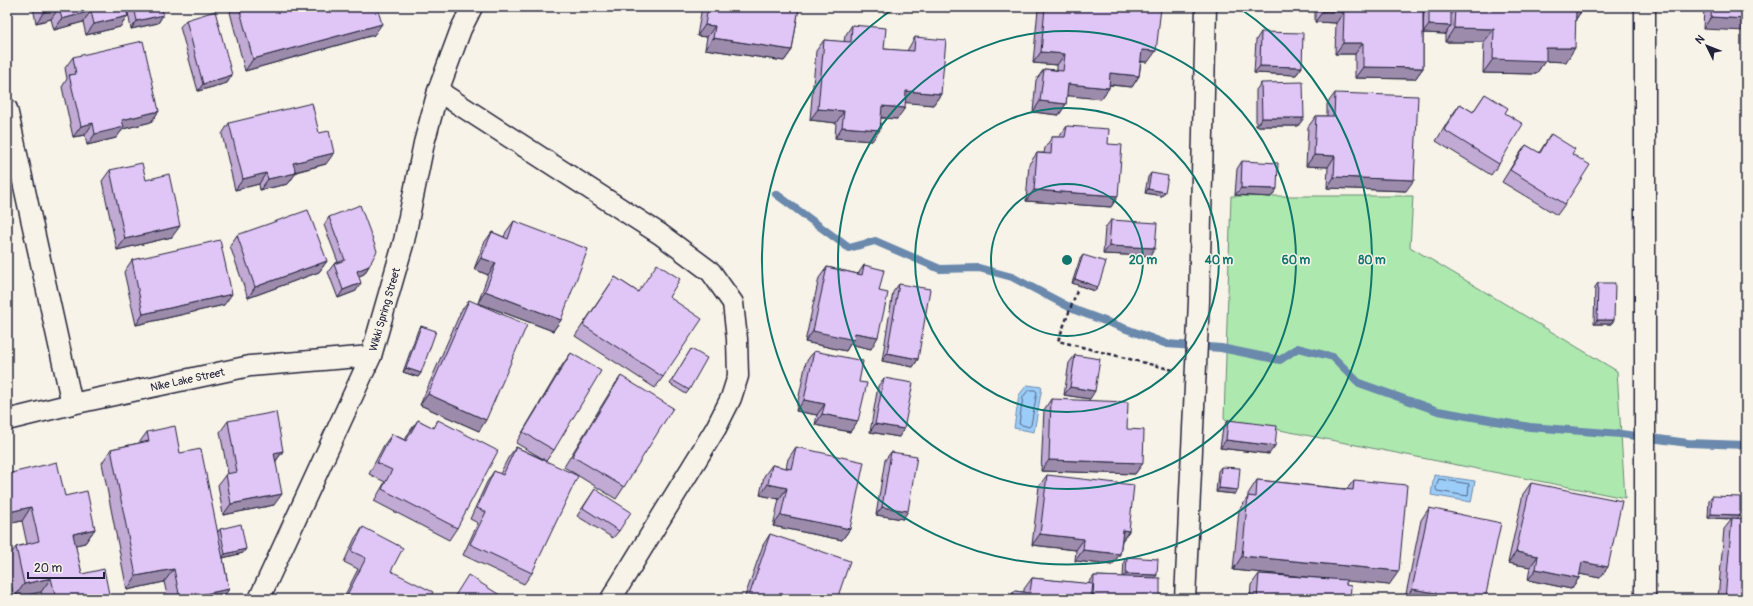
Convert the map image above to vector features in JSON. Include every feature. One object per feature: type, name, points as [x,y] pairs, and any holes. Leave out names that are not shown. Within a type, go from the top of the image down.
[{"type":"street","name":"Wikki Spring Street","points":[[259,599],[371,356],[404,241],[424,143],[438,91],[461,29],[472,7]]},
{"type":"street","points":[[1185,599],[1199,301],[1206,7]]},
{"type":"street","points":[[1645,7],[1645,599]]},
{"type":"street","points":[[438,91],[660,234],[711,272],[734,303],[738,339],[738,376],[731,398],[716,428],[611,599]]},
{"type":"street","points":[[7,109],[72,404]]},
{"type":"street","name":"Nike Lake Street","points":[[7,420],[72,404],[250,366],[371,356]]},
{"type":"path","points":[[1077,291],[1058,341],[1195,383]]},
{"type":"green space","points":[[1231,196],[1413,196],[1410,247],[1617,371],[1625,498],[1224,419]]},
{"type":"water","points":[[1027,385],[1042,387],[1034,432],[1014,428],[1019,395]]},
{"type":"water","points":[[1434,475],[1475,481],[1471,502],[1431,495]]},
{"type":"building","points":[[43,7],[125,7],[128,16],[94,24],[91,11],[62,19],[59,8],[44,12]]},
{"type":"building","points":[[134,7],[162,7],[163,15],[137,21]]},
{"type":"building","points":[[239,7],[377,7],[382,24],[253,59]]},
{"type":"building","points":[[708,7],[799,7],[792,50],[713,38],[715,26],[705,25]]},
{"type":"building","points":[[1045,7],[1161,8],[1156,51],[1142,50],[1139,76],[1110,73],[1109,88],[1068,84],[1066,104],[1040,101],[1044,69],[1063,71],[1065,54],[1041,52]]},
{"type":"building","points":[[1323,7],[1423,7],[1423,68],[1363,67],[1363,43],[1343,43],[1344,12],[1323,11]]},
{"type":"building","points":[[1429,7],[1451,7],[1451,26],[1429,25]]},
{"type":"building","points":[[1455,7],[1583,7],[1583,9],[1576,9],[1575,48],[1546,48],[1546,61],[1493,59],[1494,29],[1454,28]]},
{"type":"building","points":[[1712,7],[1746,7],[1746,19],[1711,17]]},
{"type":"building","points":[[215,11],[232,75],[203,84],[186,20]]},
{"type":"building","points":[[852,25],[886,28],[884,49],[914,51],[915,37],[946,40],[941,94],[906,91],[905,108],[882,106],[880,130],[842,127],[844,111],[818,109],[824,40],[851,42]]},
{"type":"building","points":[[1261,32],[1303,33],[1302,67],[1260,66]]},
{"type":"building","points":[[143,41],[159,111],[122,120],[124,127],[95,134],[93,123],[81,126],[69,75],[76,74],[73,57]]},
{"type":"building","points":[[1303,82],[1304,118],[1262,118],[1261,83]]},
{"type":"building","points":[[1335,93],[1418,96],[1414,180],[1334,177],[1335,156],[1314,155],[1316,116],[1334,116]]},
{"type":"building","points":[[1485,94],[1508,108],[1505,113],[1523,124],[1499,164],[1444,130],[1460,104],[1473,112]]},
{"type":"building","points":[[312,103],[319,133],[329,131],[334,153],[293,163],[296,173],[268,179],[266,173],[243,179],[229,123]]},
{"type":"building","points":[[1067,126],[1109,129],[1108,144],[1122,145],[1118,196],[1034,190],[1037,153],[1051,154],[1052,137],[1065,137]]},
{"type":"building","points":[[1551,134],[1575,149],[1572,154],[1590,165],[1565,204],[1510,170],[1526,145],[1540,153]]},
{"type":"building","points":[[1242,161],[1278,163],[1277,189],[1241,188]]},
{"type":"building","points":[[142,163],[146,180],[169,174],[180,226],[125,239],[110,170]]},
{"type":"building","points":[[1151,173],[1168,176],[1165,192],[1148,189]]},
{"type":"building","points":[[360,205],[377,251],[369,266],[357,271],[361,283],[343,290],[334,264],[345,260],[329,217]]},
{"type":"building","points":[[308,210],[327,261],[255,287],[237,235]]},
{"type":"building","points":[[1111,220],[1157,223],[1155,248],[1109,246]]},
{"type":"building","points":[[514,221],[588,249],[561,320],[485,291],[496,263],[481,258],[492,232],[508,239]]},
{"type":"building","points":[[220,240],[232,294],[143,314],[132,260]]},
{"type":"building","points":[[1083,255],[1106,262],[1098,287],[1075,279]]},
{"type":"building","points":[[657,264],[680,279],[669,297],[702,319],[663,377],[583,325],[615,277],[638,292]]},
{"type":"building","points":[[864,265],[884,270],[879,291],[888,293],[878,337],[855,333],[854,340],[813,331],[827,267],[862,275]]},
{"type":"building","points":[[1598,283],[1615,283],[1614,320],[1597,320]]},
{"type":"building","points":[[899,284],[930,289],[918,359],[887,353]]},
{"type":"building","points":[[469,300],[527,325],[486,420],[428,394]]},
{"type":"building","points":[[421,326],[436,331],[421,373],[406,368]]},
{"type":"building","points":[[691,349],[707,358],[689,390],[672,380]]},
{"type":"building","points":[[814,351],[863,361],[859,382],[867,383],[858,421],[822,414],[825,404],[804,400]]},
{"type":"building","points":[[571,353],[601,371],[554,450],[523,432]]},
{"type":"building","points":[[1075,355],[1100,359],[1095,391],[1070,387]]},
{"type":"building","points":[[621,376],[673,408],[624,487],[572,456]]},
{"type":"building","points":[[884,378],[913,383],[904,429],[875,424]]},
{"type":"building","points":[[1051,399],[1128,402],[1127,429],[1144,430],[1143,463],[1049,460]]},
{"type":"building","points":[[276,412],[283,451],[274,453],[282,494],[231,504],[226,474],[237,472],[228,421]]},
{"type":"building","points":[[418,420],[434,428],[438,420],[498,451],[457,528],[382,489],[392,470],[377,463],[392,434],[406,441]]},
{"type":"building","points":[[1228,420],[1277,426],[1275,446],[1226,440]]},
{"type":"building","points":[[175,426],[180,453],[201,449],[229,589],[180,599],[174,569],[136,576],[111,449],[149,441],[147,432]]},
{"type":"building","points":[[516,447],[578,476],[532,573],[470,544],[486,512],[477,508],[494,471],[503,475]]},
{"type":"building","points":[[796,447],[864,462],[850,529],[781,515],[787,488],[768,484],[772,465],[791,469]]},
{"type":"building","points":[[891,452],[917,456],[908,511],[882,507]]},
{"type":"building","points":[[57,462],[65,496],[87,491],[95,529],[73,534],[82,574],[104,569],[110,599],[56,599],[51,578],[24,584],[16,547],[39,541],[31,507],[9,512],[7,501],[7,474]]},
{"type":"building","points":[[1221,467],[1240,468],[1238,490],[1219,488]]},
{"type":"building","points":[[1047,475],[1134,485],[1129,531],[1123,530],[1120,554],[1083,550],[1084,539],[1040,534]]},
{"type":"building","points":[[1257,480],[1353,490],[1354,480],[1407,485],[1399,571],[1242,556],[1248,496],[1256,497]]},
{"type":"building","points":[[1531,483],[1622,501],[1608,567],[1582,562],[1579,578],[1536,569],[1538,556],[1516,552]]},
{"type":"building","points":[[595,489],[631,512],[619,531],[583,508]]},
{"type":"building","points":[[1712,496],[1740,497],[1740,515],[1711,514]]},
{"type":"building","points":[[1429,508],[1501,523],[1485,599],[1434,599],[1436,593],[1412,589]]},
{"type":"building","points":[[1732,518],[1746,519],[1746,599],[1725,599]]},
{"type":"building","points":[[241,524],[246,549],[225,554],[220,529]]},
{"type":"building","points":[[363,527],[403,548],[391,571],[433,592],[429,599],[355,599],[347,595],[366,558],[351,551]]},
{"type":"building","points":[[770,534],[850,561],[837,599],[748,599]]},
{"type":"building","points":[[1127,557],[1158,559],[1157,575],[1126,574]]},
{"type":"building","points":[[1259,574],[1346,580],[1346,585],[1351,586],[1350,599],[1257,599]]},
{"type":"building","points":[[468,575],[506,599],[453,599]]},
{"type":"building","points":[[1094,576],[1160,578],[1160,599],[1093,597]]},
{"type":"building","points":[[1032,578],[1093,584],[1091,599],[1013,599],[1014,591],[1030,593]]},
{"type":"waterway","points":[[776,194],[849,248],[875,241],[940,269],[979,268],[1012,277],[1075,310],[1167,344],[1221,348],[1280,360],[1298,348],[1333,357],[1359,383],[1438,411],[1530,427],[1621,434],[1688,443],[1746,445]]}]
